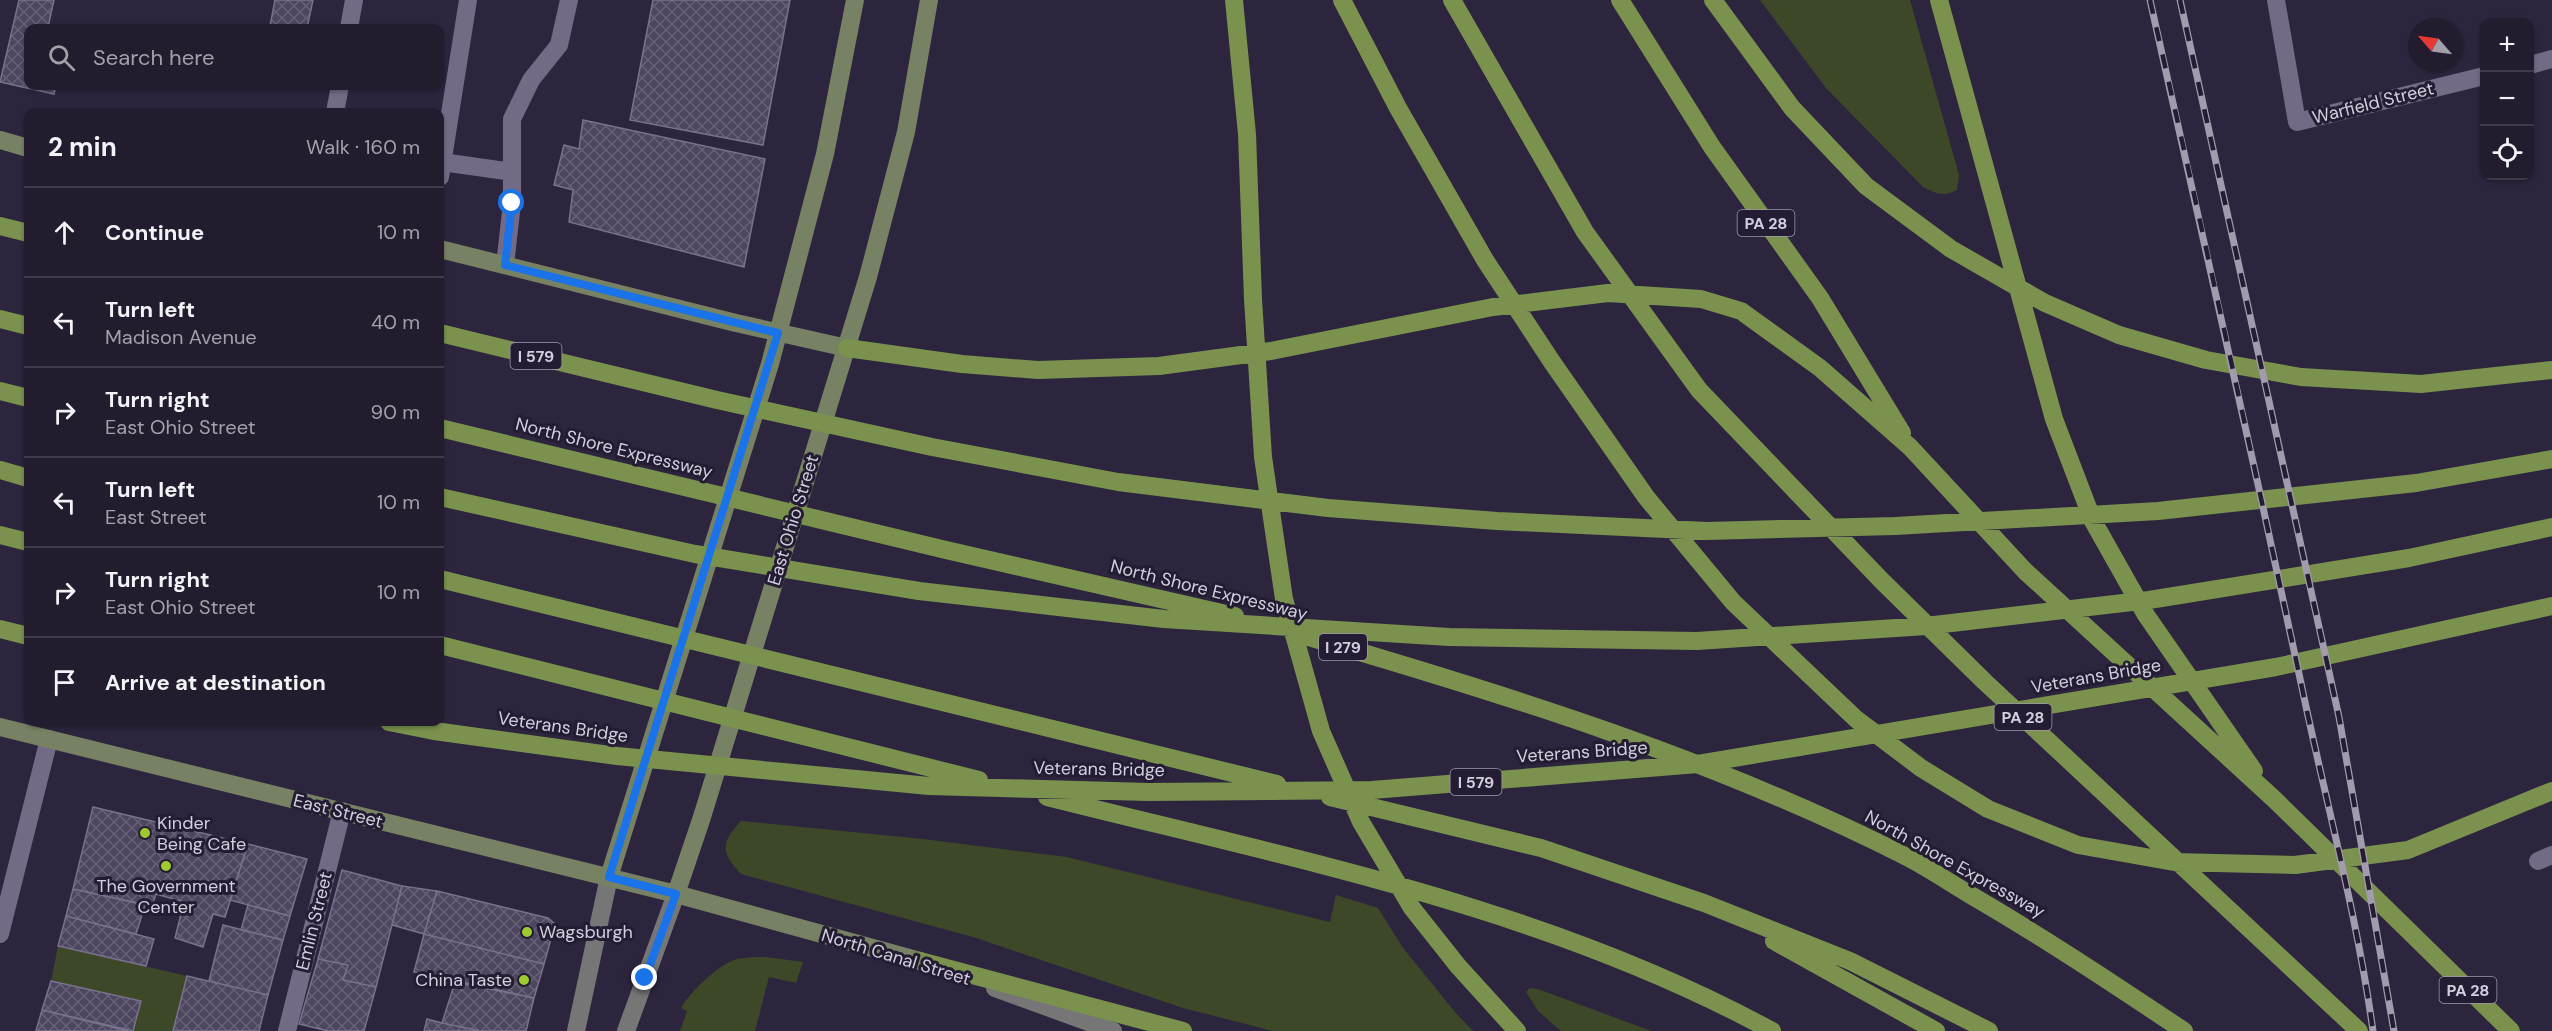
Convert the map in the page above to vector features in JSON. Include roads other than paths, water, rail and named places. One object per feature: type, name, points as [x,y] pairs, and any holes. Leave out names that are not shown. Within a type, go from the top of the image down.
[{"type":"highway","points":[[1234,0],[1247,134],[1253,299],[1263,457],[1284,599],[1321,732],[1361,822],[1412,908],[1458,966],[1516,1031]]},
{"type":"highway","points":[[1342,0],[1398,108],[1485,260],[1552,362],[1646,497],[1733,602],[1856,719],[1921,768],[1988,809],[2078,845],[2174,862],[2295,865],[2408,850],[2552,791]]},
{"type":"highway","name":"PA 28","points":[[1452,0],[1585,232],[1699,390],[1882,580],[1986,682],[2359,1031]]},
{"type":"highway","name":"PA 28","points":[[1620,0],[1712,147],[1820,298],[1910,447],[2025,571],[2274,800],[2511,1031]]},
{"type":"highway","points":[[1713,0],[1792,108],[1866,186],[1952,249],[2045,303],[2119,335],[2206,360],[2301,377],[2421,384],[2552,370]]},
{"type":"highway","points":[[1939,0],[2054,419],[2093,521],[2146,615],[2274,800]]},
{"type":"highway","points":[[0,226],[24,232]]},
{"type":"highway","points":[[847,348],[962,364],[1038,370],[1159,366],[1270,351],[1493,307],[1608,294],[1701,299],[1741,311],[1820,368],[1910,447]]},
{"type":"highway","points":[[0,319],[24,325]]},
{"type":"highway","name":"I 579","points":[[444,334],[739,405],[932,447],[1118,482],[1328,508],[1497,521],[1707,531],[1895,526],[2134,512],[2416,483],[2552,459]]},
{"type":"highway","points":[[0,391],[24,397]]},
{"type":"highway","name":"North Shore Expressway","points":[[444,429],[946,550],[1206,607],[1438,675],[1600,728],[1798,804],[1909,858],[2054,944],[2184,1031]]},
{"type":"highway","points":[[0,470],[24,476]]},
{"type":"highway","points":[[444,498],[694,554],[919,591],[1164,619],[1413,634],[1673,640],[1926,626],[2149,600],[2409,558],[2552,527]]},
{"type":"highway","points":[[0,535],[24,541]]},
{"type":"highway","points":[[444,580],[1540,848],[1704,903],[1850,961],[1989,1031]]},
{"type":"highway","name":"Veterans Bridge","points":[[409,726],[617,756],[930,786],[1149,792],[1372,790],[1698,764],[2276,667],[2552,606]]},
{"type":"highway","points":[[5,631],[24,635]]},
{"type":"highway","points":[[444,646],[1453,900],[1550,932],[1647,971],[1772,1031]]},
{"type":"highway","points":[[1704,903],[1936,1031]]},
{"type":"highway","points":[[920,961],[1184,1031]]},
{"type":"main road","points":[[576,1031],[609,877],[770,364],[825,154],[855,0]]},
{"type":"main road","name":"East Ohio Street","points":[[626,1031],[702,817],[847,348],[906,132],[929,0]]},
{"type":"main road","points":[[0,140],[24,146]]},
{"type":"main road","points":[[444,250],[847,348]]},
{"type":"main road","name":"East Street","points":[[0,727],[676,894]]},
{"type":"main road","name":"North Canal Street","points":[[676,894],[920,961],[1113,1031]]},
{"type":"street","points":[[350,24],[354,0]]},
{"type":"street","points":[[444,151],[468,0]]},
{"type":"street","points":[[505,265],[512,203],[512,119],[531,80],[559,45],[569,0]]},
{"type":"street","name":"Warfield Street","points":[[2276,0],[2297,122],[2480,77]]},
{"type":"street","points":[[2534,64],[2552,59]]},
{"type":"street","points":[[336,108],[339,90]]},
{"type":"street","points":[[444,170],[512,172]]},
{"type":"street","points":[[0,934],[49,739]]},
{"type":"street","name":"Emlin Street","points":[[287,1031],[342,812]]},
{"type":"railway","points":[[2150,0],[2350,900],[2373,1031]]},
{"type":"railway","points":[[2180,0],[2339,717],[2394,1031]]},
{"type":"place","name":"Kinder Being Cafe","points":[[145,833]]},
{"type":"place","name":"The Government Center","points":[[166,866]]},
{"type":"place","name":"Wagsburgh","points":[[527,932]]},
{"type":"place","name":"China Taste","points":[[524,980]]}]
